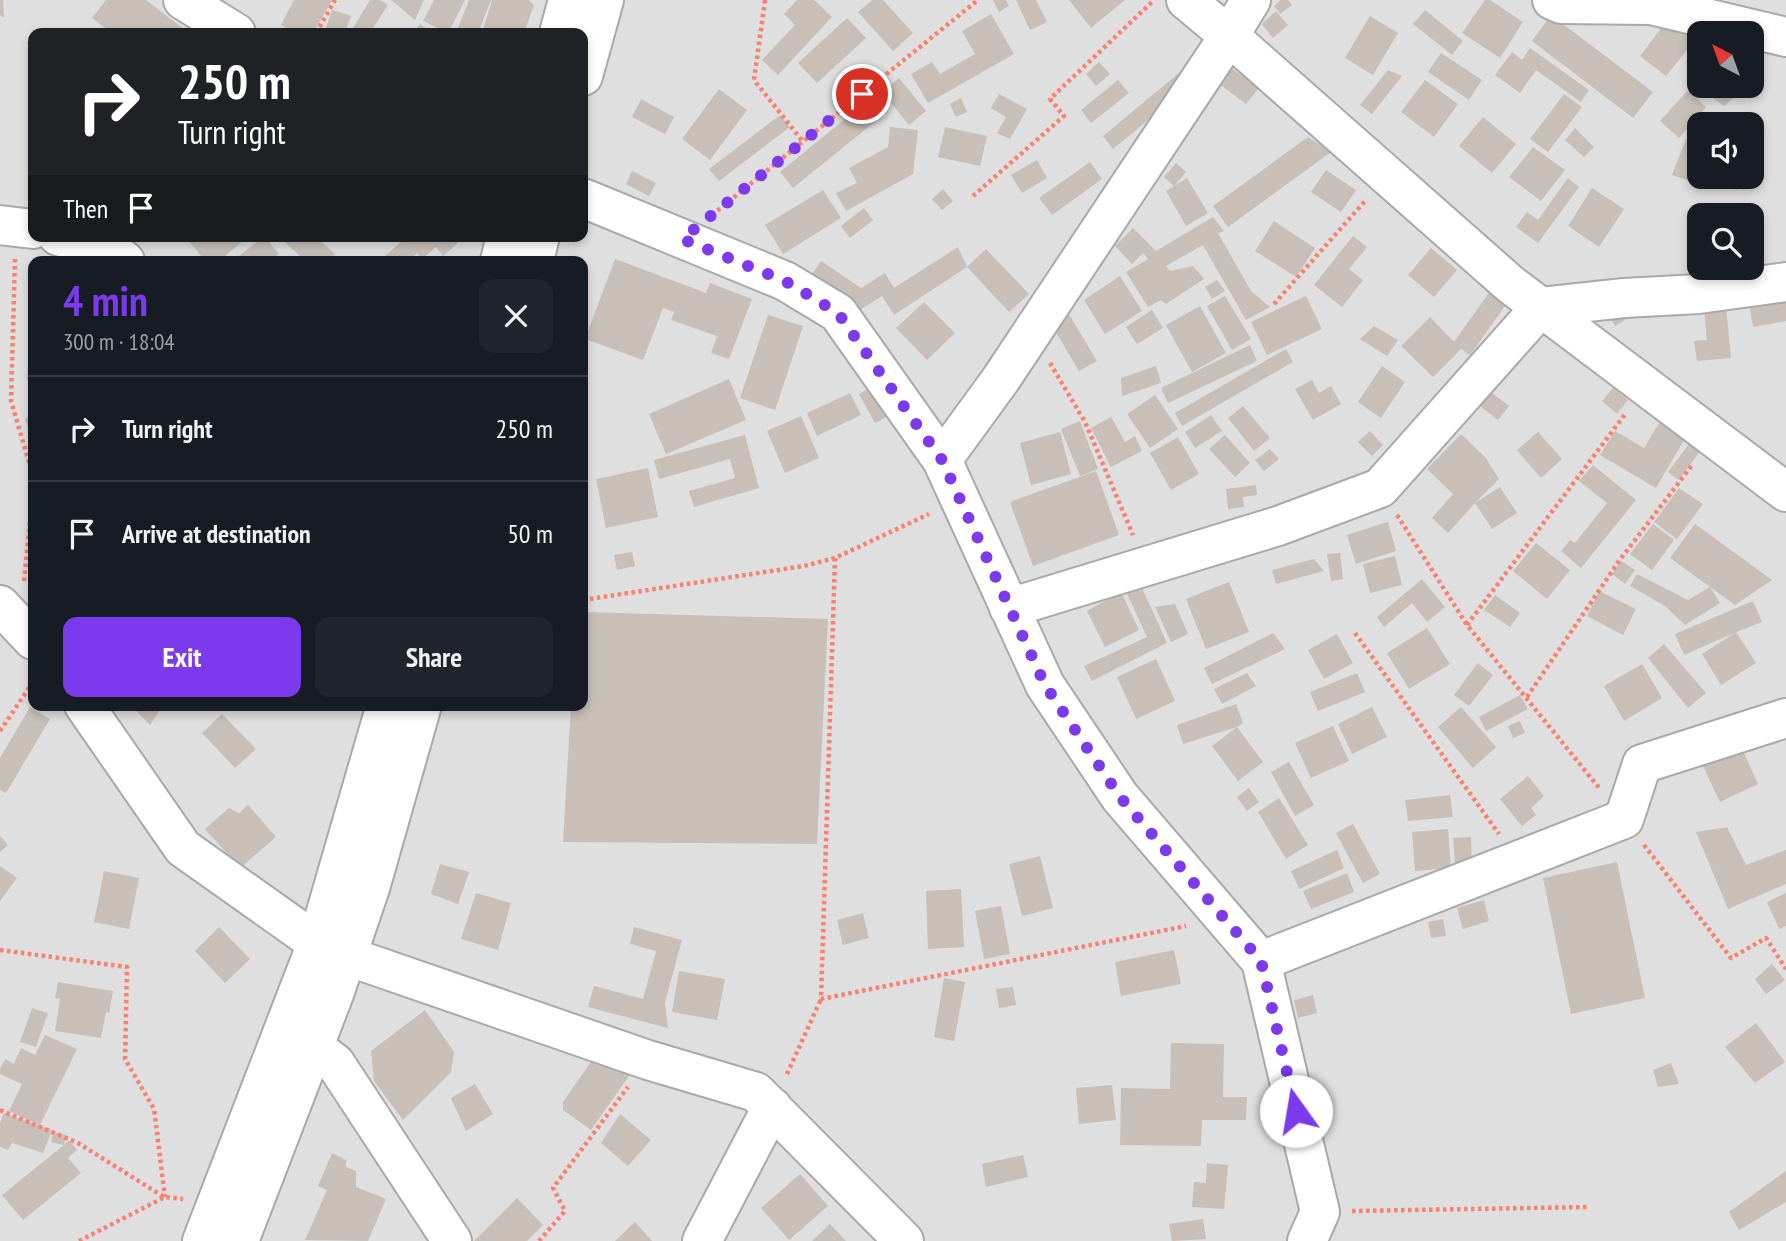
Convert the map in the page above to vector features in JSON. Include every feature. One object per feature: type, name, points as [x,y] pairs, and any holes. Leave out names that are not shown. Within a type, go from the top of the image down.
[{"type":"street","points":[[183,0],[228,28]]},
{"type":"street","points":[[560,28],[568,0]]},
{"type":"street","points":[[588,58],[604,0]]},
{"type":"street","points":[[1186,0],[1510,284],[1786,492]]},
{"type":"street","points":[[942,460],[1032,332],[1251,0]]},
{"type":"street","points":[[1552,0],[1561,4],[1651,5],[1786,37]]},
{"type":"street","points":[[588,200],[785,281],[838,313],[942,460],[1045,685],[1120,797],[1261,961],[1313,1226]]},
{"type":"street","points":[[77,242],[118,256]]},
{"type":"street","points":[[1009,608],[1278,526],[1380,488],[1541,307],[1624,298],[1699,294],[1786,282]]},
{"type":"street","points":[[2,608],[28,635]]},
{"type":"street","points":[[87,711],[183,848],[332,950],[648,1060],[756,1091],[904,1241]]},
{"type":"street","points":[[239,1241],[314,1047],[332,950],[385,711]]},
{"type":"street","points":[[202,1241],[332,950],[370,888],[420,711]]},
{"type":"street","points":[[1261,961],[1624,819],[1642,764],[1786,718]]},
{"type":"street","points":[[314,1047],[335,1063],[452,1241]]},
{"type":"street","points":[[702,1241],[772,1107]]},
{"type":"path","points":[[319,28],[335,0]]},
{"type":"path","points":[[765,0],[754,80],[803,142]]},
{"type":"path","points":[[682,239],[978,0]]},
{"type":"path","points":[[974,196],[1064,116],[1050,99],[1154,0]]},
{"type":"path","points":[[1274,304],[1387,175]]},
{"type":"path","points":[[16,227],[11,401],[28,459]]},
{"type":"path","points":[[1032,332],[1085,422],[1146,567]]},
{"type":"path","points":[[1467,625],[1646,387]]},
{"type":"path","points":[[1527,697],[1619,561],[1714,438]]},
{"type":"path","points":[[1380,488],[1467,625],[1624,819],[1731,958],[1766,938],[1786,969]]},
{"type":"path","points":[[588,599],[804,566],[835,558],[960,500]]},
{"type":"path","points":[[2,608],[24,585],[28,543]]},
{"type":"path","points":[[772,1107],[821,999],[835,558]]},
{"type":"path","points":[[1354,633],[1518,860]]},
{"type":"path","points":[[0,731],[28,689]]},
{"type":"path","points":[[821,999],[1224,918]]},
{"type":"path","points":[[0,950],[127,967],[125,1059],[154,1109],[165,1197]]},
{"type":"path","points":[[539,1241],[565,1211],[553,1188],[648,1060]]},
{"type":"path","points":[[0,1110],[78,1143],[165,1197],[217,1204]]},
{"type":"path","points":[[79,1241],[165,1197]]},
{"type":"path","points":[[1313,1226],[1588,1207]]},
{"type":"shaded area","points":[[0,0],[1786,0],[1786,1241],[0,1241]]},
{"type":"building","points":[[0,0],[3,0],[4,18],[0,15]]},
{"type":"building","points":[[106,0],[146,0],[182,28],[105,28],[92,18]]},
{"type":"building","points":[[294,0],[332,0],[316,28],[287,28],[281,25]]},
{"type":"building","points":[[370,0],[380,0],[388,5],[373,28],[353,28]]},
{"type":"building","points":[[391,0],[424,0],[415,20]]},
{"type":"building","points":[[434,0],[465,0],[451,28],[438,28],[423,21]]},
{"type":"building","points":[[469,0],[491,0],[480,28],[458,28]]},
{"type":"building","points":[[492,0],[529,0],[534,5],[526,28],[484,28]]},
{"type":"building","points":[[797,0],[814,0],[832,17],[778,75],[762,60],[795,25],[784,14]]},
{"type":"building","points":[[872,0],[883,0],[913,33],[893,51],[858,12]]},
{"type":"building","points":[[993,0],[1006,0],[1009,6],[999,12]]},
{"type":"building","points":[[1016,0],[1036,0],[1047,22],[1030,30]]},
{"type":"building","points":[[1069,0],[1125,0],[1091,28]]},
{"type":"building","points":[[1281,0],[1288,0],[1292,5],[1280,14],[1274,6]]},
{"type":"building","points":[[1485,0],[1490,0],[1523,22],[1500,58],[1462,33]]},
{"type":"building","points":[[332,10],[351,16],[347,28],[326,28]]},
{"type":"building","points":[[1425,10],[1463,41],[1452,55],[1413,24]]},
{"type":"building","points":[[1675,10],[1687,22],[1687,50],[1666,76],[1640,56]]},
{"type":"building","points":[[1276,11],[1288,25],[1273,38],[1262,24]]},
{"type":"building","points":[[991,14],[1014,54],[928,103],[911,74],[932,62],[940,74],[975,54],[962,31]]},
{"type":"building","points":[[1551,15],[1653,92],[1633,118],[1532,41]]},
{"type":"building","points":[[1370,16],[1398,33],[1373,75],[1345,58]]},
{"type":"building","points":[[847,18],[866,38],[817,83],[798,63]]},
{"type":"building","points":[[1530,48],[1589,90],[1581,102],[1536,70],[1520,93],[1495,75],[1512,52],[1522,60]]},
{"type":"building","points":[[1441,53],[1482,80],[1469,100],[1428,72]]},
{"type":"building","points":[[1099,62],[1110,74],[1096,86],[1086,74]]},
{"type":"building","points":[[1230,67],[1259,88],[1246,104],[1218,83]]},
{"type":"building","points":[[1388,70],[1402,76],[1372,114],[1360,105]]},
{"type":"building","points":[[1179,73],[1190,85],[1113,149],[1103,136]]},
{"type":"building","points":[[899,78],[926,111],[909,125],[882,92]]},
{"type":"building","points":[[1118,80],[1129,93],[1091,123],[1081,110]]},
{"type":"building","points":[[1425,80],[1458,104],[1434,137],[1401,112]]},
{"type":"building","points":[[719,89],[747,110],[710,160],[682,139]]},
{"type":"building","points":[[1687,91],[1687,98],[1696,98],[1706,107],[1702,112],[1687,112],[1687,129],[1679,138],[1660,121]]},
{"type":"building","points":[[999,94],[1027,109],[1010,139],[997,133],[1006,117],[991,108]]},
{"type":"building","points":[[1564,94],[1582,107],[1548,152],[1530,139]]},
{"type":"building","points":[[873,96],[887,112],[793,188],[780,172]]},
{"type":"building","points":[[961,98],[967,112],[956,117],[950,104]]},
{"type":"building","points":[[1713,98],[1733,98],[1724,106]]},
{"type":"building","points":[[641,99],[674,117],[665,134],[632,117]]},
{"type":"building","points":[[780,115],[790,127],[719,181],[709,169]]},
{"type":"building","points":[[1483,117],[1516,144],[1492,173],[1459,146]]},
{"type":"building","points":[[890,127],[918,130],[913,174],[846,211],[836,193],[857,183],[849,168],[888,147]]},
{"type":"building","points":[[945,127],[987,136],[980,166],[938,157]]},
{"type":"building","points":[[1575,128],[1594,147],[1584,157],[1565,140]]},
{"type":"building","points":[[1308,137],[1331,152],[1228,227],[1213,206]]},
{"type":"building","points":[[1686,139],[1687,180],[1672,175]]},
{"type":"building","points":[[1533,147],[1565,170],[1541,201],[1509,177]]},
{"type":"building","points":[[1037,160],[1047,178],[1022,193],[1011,175]]},
{"type":"building","points":[[1090,162],[1102,179],[1052,215],[1039,198]]},
{"type":"building","points":[[1176,163],[1186,172],[1174,186],[1164,177]]},
{"type":"building","points":[[1326,170],[1356,190],[1341,212],[1311,192]]},
{"type":"building","points":[[632,171],[656,183],[649,196],[626,184]]},
{"type":"building","points":[[1187,178],[1208,213],[1186,226],[1166,191]]},
{"type":"building","points":[[1568,178],[1579,187],[1538,243],[1516,227],[1527,212],[1538,220]]},
{"type":"building","points":[[1592,188],[1624,209],[1599,247],[1568,226]]},
{"type":"building","points":[[943,189],[953,201],[942,210],[932,199]]},
{"type":"building","points":[[823,190],[841,218],[783,254],[765,225]]},
{"type":"building","points":[[864,208],[873,220],[850,238],[841,226]]},
{"type":"building","points":[[1213,217],[1224,231],[1218,233],[1251,291],[1270,307],[1246,320],[1203,245],[1166,266],[1170,271],[1193,266],[1204,279],[1166,304],[1161,300],[1148,307],[1126,272],[1148,259],[1143,253],[1132,264],[1115,246],[1133,228],[1156,251]]},
{"type":"building","points":[[1274,221],[1315,248],[1296,277],[1255,251]]},
{"type":"building","points":[[1353,236],[1367,247],[1349,269],[1363,280],[1342,307],[1314,285]]},
{"type":"building","points":[[190,242],[242,242],[225,256],[201,256]]},
{"type":"building","points":[[257,242],[269,242],[279,254],[276,256],[239,256]]},
{"type":"building","points":[[284,242],[322,242],[335,254],[333,256],[300,256]]},
{"type":"building","points":[[401,242],[459,242],[443,256],[436,247],[426,256],[417,253],[414,256],[385,256]]},
{"type":"building","points":[[958,247],[967,267],[894,315],[882,296],[858,311],[809,279],[821,261],[861,288],[885,273],[894,288]]},
{"type":"building","points":[[1431,248],[1457,270],[1434,297],[1408,275]]},
{"type":"building","points":[[986,249],[1029,294],[1009,312],[967,267]]},
{"type":"building","points":[[615,259],[706,293],[710,283],[752,299],[729,359],[711,353],[717,336],[671,320],[674,312],[663,308],[643,360],[588,340],[588,331]]},
{"type":"building","points":[[1120,276],[1142,311],[1105,334],[1084,300]]},
{"type":"building","points":[[1217,280],[1225,291],[1212,299],[1205,287]]},
{"type":"building","points":[[1493,287],[1510,299],[1470,355],[1461,349],[1433,377],[1401,346],[1430,317],[1454,342]]},
{"type":"building","points":[[1225,296],[1251,339],[1232,350],[1207,306]]},
{"type":"building","points":[[1306,296],[1322,329],[1267,355],[1251,322]]},
{"type":"building","points":[[1786,296],[1786,321],[1753,327],[1749,303]]},
{"type":"building","points":[[1725,297],[1731,358],[1697,361],[1694,341],[1707,340],[1703,299]]},
{"type":"building","points":[[924,302],[955,333],[927,360],[896,328]]},
{"type":"building","points":[[1200,306],[1226,353],[1192,372],[1166,325]]},
{"type":"building","points":[[1152,310],[1163,328],[1137,344],[1126,327]]},
{"type":"building","points":[[1067,311],[1097,361],[1079,371],[1050,322]]},
{"type":"building","points":[[1635,314],[1615,326],[1609,316]]},
{"type":"building","points":[[768,315],[803,326],[775,410],[740,398]]},
{"type":"building","points":[[1374,326],[1398,340],[1387,356],[1360,339]]},
{"type":"building","points":[[1250,345],[1257,361],[1168,403],[1161,388]]},
{"type":"building","points":[[1286,349],[1293,362],[1182,426],[1175,413]]},
{"type":"building","points":[[1156,366],[1161,383],[1122,396],[1121,378]]},
{"type":"building","points":[[1382,366],[1405,382],[1381,418],[1358,402]]},
{"type":"building","points":[[729,379],[746,420],[666,454],[649,414]]},
{"type":"building","points":[[1312,380],[1319,393],[1331,386],[1341,404],[1313,420],[1295,389]]},
{"type":"building","points":[[876,385],[892,414],[875,423],[859,394]]},
{"type":"building","points":[[1613,388],[1628,400],[1617,414],[1602,401]]},
{"type":"building","points":[[1491,392],[1509,406],[1498,420],[1480,406]]},
{"type":"building","points":[[850,393],[861,415],[817,436],[807,413]]},
{"type":"building","points":[[1155,395],[1178,429],[1150,448],[1127,414]]},
{"type":"building","points":[[1243,406],[1270,438],[1254,451],[1228,418]]},
{"type":"building","points":[[1211,415],[1222,431],[1195,448],[1185,432]]},
{"type":"building","points":[[801,416],[819,458],[785,473],[767,431]]},
{"type":"building","points":[[1111,417],[1125,442],[1135,436],[1142,451],[1111,467],[1091,428]]},
{"type":"building","points":[[1661,420],[1687,435],[1656,488],[1600,455],[1615,431],[1644,448]]},
{"type":"building","points":[[1080,421],[1098,469],[1080,476],[1061,429]]},
{"type":"building","points":[[1370,431],[1383,445],[1372,456],[1358,442]]},
{"type":"building","points":[[1060,432],[1071,474],[1031,485],[1020,443]]},
{"type":"building","points":[[1538,432],[1562,459],[1541,478],[1517,450]]},
{"type":"building","points":[[1461,434],[1486,458],[1499,479],[1448,533],[1432,518],[1453,494],[1427,469]]},
{"type":"building","points":[[745,435],[759,488],[694,507],[689,491],[735,478],[730,459],[659,479],[654,460]]},
{"type":"building","points":[[1225,435],[1250,463],[1235,477],[1209,449]]},
{"type":"building","points":[[1178,437],[1199,474],[1171,490],[1150,453]]},
{"type":"building","points":[[1693,439],[1703,447],[1679,480],[1668,472]]},
{"type":"building","points":[[1270,449],[1279,459],[1264,471],[1255,460]]},
{"type":"building","points":[[1593,465],[1636,500],[1581,568],[1561,551],[1570,540],[1575,543],[1607,503],[1579,481]]},
{"type":"building","points":[[648,468],[658,517],[606,528],[596,479]]},
{"type":"building","points":[[1096,471],[1119,535],[1033,566],[1010,502]]},
{"type":"building","points":[[1256,485],[1257,495],[1243,497],[1244,507],[1228,509],[1226,489]]},
{"type":"building","points":[[1500,487],[1517,513],[1492,529],[1475,503]]},
{"type":"building","points":[[1679,488],[1703,504],[1677,539],[1654,522]]},
{"type":"building","points":[[1388,522],[1396,551],[1356,564],[1347,535]]},
{"type":"building","points":[[1653,524],[1674,540],[1652,570],[1630,554]]},
{"type":"building","points":[[1695,524],[1772,580],[1735,605],[1670,558]]},
{"type":"building","points":[[1536,543],[1570,570],[1547,599],[1513,571]]},
{"type":"building","points":[[632,552],[635,566],[617,570],[614,555]]},
{"type":"building","points":[[1340,553],[1343,579],[1331,581],[1327,554]]},
{"type":"building","points":[[1395,556],[1402,585],[1370,593],[1363,564]]},
{"type":"building","points":[[1314,559],[1324,571],[1276,584],[1272,570]]},
{"type":"building","points":[[1621,561],[1635,570],[1625,584],[1612,574]]},
{"type":"building","points":[[1637,574],[1688,600],[1710,587],[1720,603],[1685,625],[1665,606],[1630,586]]},
{"type":"building","points":[[1138,579],[1167,643],[1092,681],[1084,666],[1147,637],[1123,585]]},
{"type":"building","points":[[1422,579],[1445,607],[1427,622],[1412,603],[1384,627],[1377,617]]},
{"type":"building","points":[[1229,582],[1249,632],[1206,649],[1186,599]]},
{"type":"building","points":[[1599,591],[1636,609],[1623,635],[1587,616]]},
{"type":"building","points":[[1121,592],[1139,630],[1105,647],[1087,611]]},
{"type":"building","points":[[1495,595],[1520,613],[1510,627],[1484,610]]},
{"type":"building","points":[[1753,601],[1762,622],[1684,655],[1675,634]]},
{"type":"building","points":[[1175,604],[1188,634],[1171,642],[1155,607]]},
{"type":"building","points":[[588,612],[828,619],[817,844],[563,842],[571,711],[588,711]]},
{"type":"building","points":[[1427,628],[1450,664],[1409,689],[1387,653]]},
{"type":"building","points":[[1736,632],[1756,663],[1721,685],[1702,654]]},
{"type":"building","points":[[1273,633],[1285,649],[1212,684],[1204,668]]},
{"type":"building","points":[[1337,634],[1353,663],[1324,679],[1308,650]]},
{"type":"building","points":[[1664,644],[1706,693],[1688,708],[1648,658]]},
{"type":"building","points":[[1156,659],[1175,701],[1136,719],[1117,677]]},
{"type":"building","points":[[1478,663],[1493,675],[1469,706],[1454,695]]},
{"type":"building","points":[[1642,664],[1662,698],[1624,721],[1604,686]]},
{"type":"building","points":[[1247,673],[1256,686],[1222,704],[1214,689]]},
{"type":"building","points":[[1357,673],[1365,692],[1318,711],[1310,692]]},
{"type":"building","points":[[1520,695],[1528,709],[1486,731],[1479,717]]},
{"type":"building","points":[[1236,704],[1243,723],[1183,744],[1177,725]]},
{"type":"building","points":[[1372,707],[1387,737],[1352,754],[1338,724]]},
{"type":"building","points":[[1461,707],[1496,747],[1473,768],[1438,727]]},
{"type":"building","points":[[28,710],[37,711],[50,719],[6,793],[0,790],[0,758]]},
{"type":"building","points":[[136,711],[159,711],[150,725]]},
{"type":"building","points":[[222,714],[256,749],[235,768],[202,733]]},
{"type":"building","points":[[1520,721],[1525,733],[1513,738],[1508,726]]},
{"type":"building","points":[[1333,726],[1349,761],[1311,778],[1295,743]]},
{"type":"building","points":[[1237,727],[1263,762],[1238,781],[1212,746]]},
{"type":"building","points":[[1741,746],[1758,784],[1720,802],[1702,764]]},
{"type":"building","points":[[1289,762],[1314,805],[1295,816],[1271,772]]},
{"type":"building","points":[[1528,776],[1544,796],[1531,808],[1536,815],[1522,826],[1500,799]]},
{"type":"building","points":[[1249,788],[1259,802],[1247,811],[1237,797]]},
{"type":"building","points":[[1450,795],[1453,817],[1408,821],[1405,800]]},
{"type":"building","points":[[1279,798],[1308,845],[1286,859],[1258,812]]},
{"type":"building","points":[[248,805],[276,837],[240,868],[205,829],[229,808],[239,813]]},
{"type":"building","points":[[1353,824],[1380,874],[1363,883],[1336,833]]},
{"type":"building","points":[[1727,827],[1746,865],[1786,850],[1786,884],[1728,909],[1696,832]]},
{"type":"building","points":[[1448,829],[1451,868],[1415,871],[1412,832]]},
{"type":"building","points":[[0,836],[8,845],[0,852]]},
{"type":"building","points":[[1471,837],[1472,864],[1455,865],[1453,838]]},
{"type":"building","points":[[1337,850],[1344,868],[1299,889],[1291,871]]},
{"type":"building","points":[[1040,856],[1053,908],[1022,916],[1009,864]]},
{"type":"building","points":[[1617,862],[1645,998],[1571,1014],[1543,878]]},
{"type":"building","points":[[440,864],[469,872],[458,904],[431,894]]},
{"type":"building","points":[[0,866],[17,878],[0,901]]},
{"type":"building","points":[[104,871],[139,878],[129,929],[94,922]]},
{"type":"building","points":[[1347,873],[1354,892],[1311,909],[1303,891]]},
{"type":"building","points":[[961,889],[964,947],[928,949],[926,891]]},
{"type":"building","points":[[476,893],[511,903],[498,950],[461,939]]},
{"type":"building","points":[[1786,893],[1786,926],[1779,929],[1767,902]]},
{"type":"building","points":[[1484,900],[1489,921],[1463,929],[1457,908]]},
{"type":"building","points":[[1001,906],[1010,954],[984,959],[975,911]]},
{"type":"building","points":[[863,913],[869,938],[843,945],[837,920]]},
{"type":"building","points":[[1443,919],[1446,936],[1431,938],[1428,922]]},
{"type":"building","points":[[219,927],[250,959],[225,983],[195,951]]},
{"type":"building","points":[[634,927],[682,940],[665,1002],[668,1028],[588,1007],[594,986],[643,999],[656,951],[630,944]]},
{"type":"building","points":[[1174,950],[1181,984],[1121,996],[1115,962]]},
{"type":"building","points":[[1772,964],[1785,980],[1766,994],[1755,979]]},
{"type":"building","points":[[679,971],[725,979],[717,1020],[672,1012]]},
{"type":"building","points":[[944,978],[965,982],[954,1041],[934,1037]]},
{"type":"building","points":[[58,982],[113,991],[101,1038],[55,1031],[60,999],[55,998]]},
{"type":"building","points":[[1013,987],[1016,1005],[999,1008],[996,989]]},
{"type":"building","points":[[1313,995],[1317,1013],[1298,1018],[1294,1000]]},
{"type":"building","points":[[32,1008],[48,1013],[36,1047],[20,1042]]},
{"type":"building","points":[[425,1010],[454,1052],[451,1072],[403,1120],[374,1081],[371,1051]]},
{"type":"building","points":[[1756,1023],[1785,1062],[1755,1083],[1725,1047]]},
{"type":"building","points":[[45,1035],[77,1049],[40,1125],[9,1111],[22,1084],[0,1074],[0,1069],[5,1059],[14,1064],[21,1048],[35,1055]]},
{"type":"building","points":[[1171,1043],[1224,1044],[1223,1097],[1247,1097],[1246,1120],[1202,1120],[1201,1146],[1120,1145],[1121,1088],[1170,1089]]},
{"type":"building","points":[[597,1053],[629,1076],[591,1130],[563,1110],[563,1102]]},
{"type":"building","points":[[1671,1063],[1679,1084],[1658,1087],[1653,1070]]},
{"type":"building","points":[[475,1084],[493,1114],[466,1131],[451,1098]]},
{"type":"building","points":[[1112,1085],[1116,1120],[1079,1124],[1076,1088]]},
{"type":"building","points":[[4,1113],[52,1130],[43,1153],[12,1143],[8,1150],[0,1147],[0,1123]]},
{"type":"building","points":[[620,1114],[651,1140],[628,1166],[601,1143]]},
{"type":"building","points":[[53,1132],[66,1135],[64,1145],[51,1142]]},
{"type":"building","points":[[69,1140],[77,1150],[68,1158],[81,1173],[23,1220],[2,1195]]},
{"type":"building","points":[[332,1153],[346,1160],[346,1167],[356,1171],[356,1187],[386,1199],[368,1241],[305,1240],[327,1190],[318,1186]]},
{"type":"building","points":[[1023,1155],[1028,1177],[986,1187],[982,1164]]},
{"type":"building","points":[[1207,1163],[1228,1165],[1224,1209],[1192,1207],[1194,1182],[1206,1183]]},
{"type":"building","points":[[1786,1171],[1786,1202],[1739,1230],[1729,1212]]},
{"type":"building","points":[[800,1174],[828,1206],[789,1240],[761,1208]]},
{"type":"building","points":[[517,1198],[543,1225],[527,1241],[474,1241]]},
{"type":"building","points":[[1203,1219],[1206,1239],[1172,1241],[1169,1224]]},
{"type":"building","points":[[635,1222],[652,1241],[615,1241]]},
{"type":"building","points":[[830,1224],[846,1241],[812,1241]]},
{"type":"route","points":[[862,94],[682,239],[785,281],[838,313],[942,460],[1045,685],[1120,797],[1261,961],[1296,1111]]}]
